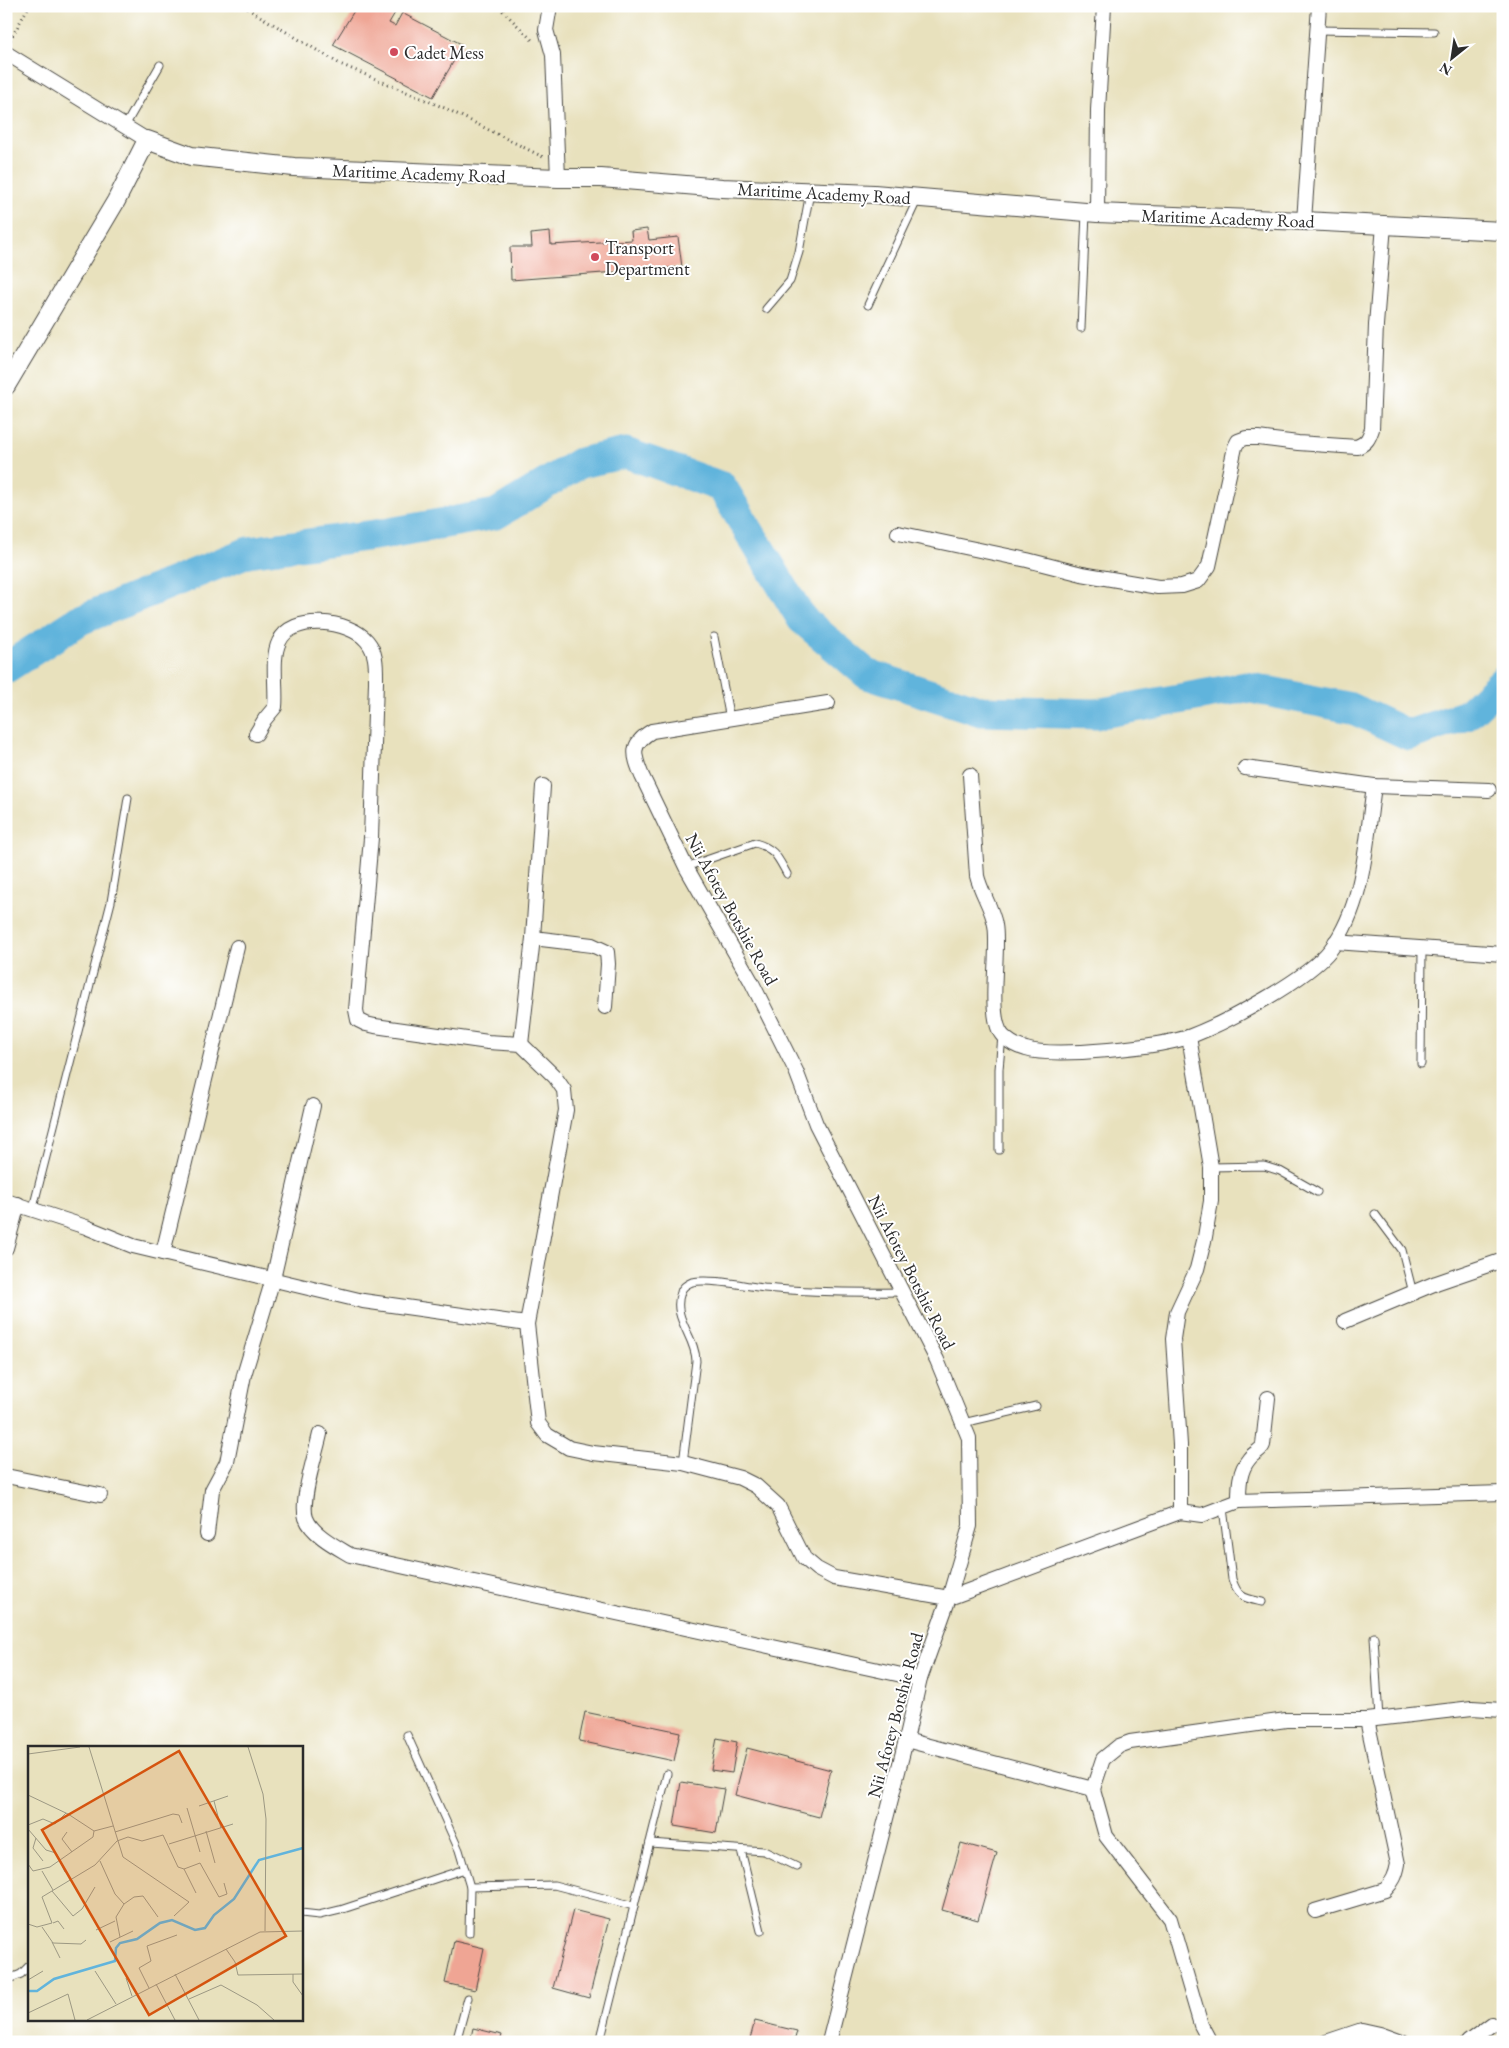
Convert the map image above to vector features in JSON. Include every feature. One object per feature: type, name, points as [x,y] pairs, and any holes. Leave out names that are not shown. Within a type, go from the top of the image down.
[{"type":"street","points":[[550,6],[546,30],[553,61],[557,171]]},
{"type":"street","points":[[1091,213],[1104,6]]},
{"type":"street","points":[[1304,221],[1319,6]]},
{"type":"street","points":[[6,53],[147,140],[116,201],[6,386]]},
{"type":"street","name":"Maritime Academy Road","points":[[147,140],[190,156],[294,167],[557,171],[601,178],[918,198],[1091,213],[1503,231]]},
{"type":"street","points":[[898,533],[1027,560],[1082,574],[1158,586],[1182,586],[1198,581],[1209,566],[1234,447],[1238,441],[1246,438],[1258,438],[1357,447],[1364,444],[1369,438],[1372,429],[1376,325],[1384,225]]},
{"type":"street","points":[[256,734],[275,707],[275,664],[278,642],[286,630],[299,624],[332,624],[347,627],[360,634],[368,642],[376,661],[376,682],[371,838],[356,1010],[358,1020],[375,1026],[488,1042],[521,1044],[555,1077],[564,1090],[566,1110],[526,1324],[536,1414],[538,1423],[547,1435],[569,1448],[593,1453],[683,1463],[740,1478],[756,1486],[778,1506],[804,1558],[834,1578],[948,1598],[1180,1512],[1202,1515],[1239,1501],[1503,1493]]},
{"type":"street","name":"Nii Afotey Botshie Road","points":[[828,703],[652,731],[640,739],[636,747],[636,762],[686,867],[751,982],[796,1071],[816,1124],[937,1360],[969,1438],[970,1526],[920,1680],[829,2042]]},
{"type":"street","points":[[1245,768],[1374,786],[1489,790]]},
{"type":"street","points":[[970,774],[977,876],[979,887],[992,911],[996,926],[995,1019],[1002,1035],[1015,1045],[1028,1050],[1067,1052],[1149,1044],[1189,1037],[1231,1017],[1316,966],[1335,942],[1357,897],[1374,786]]},
{"type":"street","points":[[521,1044],[533,938],[543,786]]},
{"type":"street","points":[[533,938],[592,945],[607,952],[605,1007]]},
{"type":"street","points":[[1335,942],[1503,954]]},
{"type":"street","points":[[163,1253],[237,947]]},
{"type":"street","points":[[1180,1512],[1180,1445],[1173,1339],[1177,1312],[1197,1269],[1211,1202],[1211,1167],[1189,1037]]},
{"type":"street","points":[[207,1534],[212,1490],[227,1462],[244,1374],[273,1279],[313,1106]]},
{"type":"street","points":[[6,1248],[12,1202],[133,1246],[364,1300],[526,1324]]},
{"type":"street","points":[[1346,1321],[1436,1283],[1503,1260]]},
{"type":"street","points":[[1239,1501],[1241,1474],[1249,1459],[1263,1445],[1268,1398]]},
{"type":"street","points":[[320,1434],[304,1506],[307,1519],[325,1540],[350,1555],[920,1680]]},
{"type":"street","points":[[6,1476],[100,1495]]},
{"type":"street","points":[[1210,2042],[1200,2024],[1170,1919],[1106,1836],[1093,1789],[1103,1759],[1119,1746],[1130,1742],[1286,1720],[1373,1720],[1472,1708],[1503,1710]]},
{"type":"street","points":[[1315,1911],[1385,1890],[1395,1877],[1398,1864],[1373,1720]]},
{"type":"street","points":[[906,1740],[1093,1789]]},
{"type":"street","points":[[1468,2042],[1492,2024]]},
{"type":"street","points":[[1326,2042],[1362,2030],[1402,2042]]},
{"type":"lane","points":[[1318,30],[1434,32]]},
{"type":"lane","points":[[125,126],[160,65]]},
{"type":"lane","points":[[766,309],[790,281],[799,252],[810,192]]},
{"type":"lane","points":[[868,305],[918,198]]},
{"type":"lane","points":[[1081,328],[1091,213]]},
{"type":"lane","points":[[714,636],[730,719]]},
{"type":"lane","points":[[32,1208],[111,902],[128,798]]},
{"type":"lane","points":[[686,867],[756,843],[767,846],[775,853],[787,874]]},
{"type":"lane","points":[[1421,1064],[1422,948]]},
{"type":"lane","points":[[999,1150],[999,1069],[1002,1035]]},
{"type":"lane","points":[[1211,1167],[1264,1166],[1280,1171],[1317,1192]]},
{"type":"lane","points":[[1374,1214],[1402,1250],[1413,1293]]},
{"type":"lane","points":[[683,1463],[696,1361],[694,1349],[679,1315],[680,1293],[685,1286],[694,1282],[711,1282],[765,1288],[840,1292],[902,1292]]},
{"type":"lane","points":[[963,1423],[1036,1406]]},
{"type":"lane","points":[[1223,1508],[1232,1579],[1235,1589],[1244,1598],[1262,1602]]},
{"type":"lane","points":[[1373,1720],[1374,1637]]},
{"type":"lane","points":[[407,1735],[459,1850],[465,1869],[470,1887],[469,1933]]},
{"type":"lane","points":[[600,2042],[668,1774]]},
{"type":"lane","points":[[650,1843],[764,1851],[797,1867]]},
{"type":"lane","points":[[741,1850],[761,1931]]},
{"type":"lane","points":[[302,1913],[319,1915],[340,1910],[465,1869]]},
{"type":"lane","points":[[470,1887],[554,1885],[634,1906]]},
{"type":"lane","points":[[6,1980],[21,1974],[28,1967]]},
{"type":"lane","points":[[456,2042],[468,1998]]},
{"type":"path","points":[[6,46],[29,6]]},
{"type":"path","points":[[243,6],[340,64],[447,109],[557,171]]},
{"type":"path","points":[[501,6],[503,11],[553,61]]},
{"type":"building","name":"Cadet Mess","points":[[357,6],[399,6],[389,23],[395,26],[402,13],[463,45],[433,97],[333,45]]},
{"type":"building","name":"Transport Department","points":[[647,229],[649,240],[678,237],[682,267],[511,280],[510,247],[532,247],[531,234],[550,232],[551,245],[632,240],[631,231]]},
{"type":"building","points":[[585,1712],[680,1732],[674,1761],[579,1741]]},
{"type":"building","points":[[717,1738],[737,1742],[732,1773],[711,1770]]},
{"type":"building","points":[[747,1748],[831,1770],[819,1817],[735,1795]]},
{"type":"building","points":[[681,1782],[724,1789],[716,1833],[674,1826]]},
{"type":"building","points":[[961,1843],[997,1853],[978,1920],[942,1910]]},
{"type":"building","points":[[573,1910],[609,1919],[589,1998],[553,1988]]},
{"type":"building","points":[[454,1941],[484,1948],[475,1990],[445,1983]]},
{"type":"building","points":[[755,2021],[797,2031],[794,2042],[749,2042]]},
{"type":"building","points":[[473,2028],[502,2035],[500,2042],[470,2042]]},
{"type":"waterway","points":[[6,668],[80,620],[248,552],[389,533],[496,514],[580,463],[626,453],[722,487],[802,619],[867,674],[981,711],[1096,714],[1246,687],[1351,708],[1409,735],[1467,715],[1503,681]]},
{"type":"place","name":"Cadet Mess","points":[[394,52]]},
{"type":"place","name":"Transport Department","points":[[595,257]]}]
